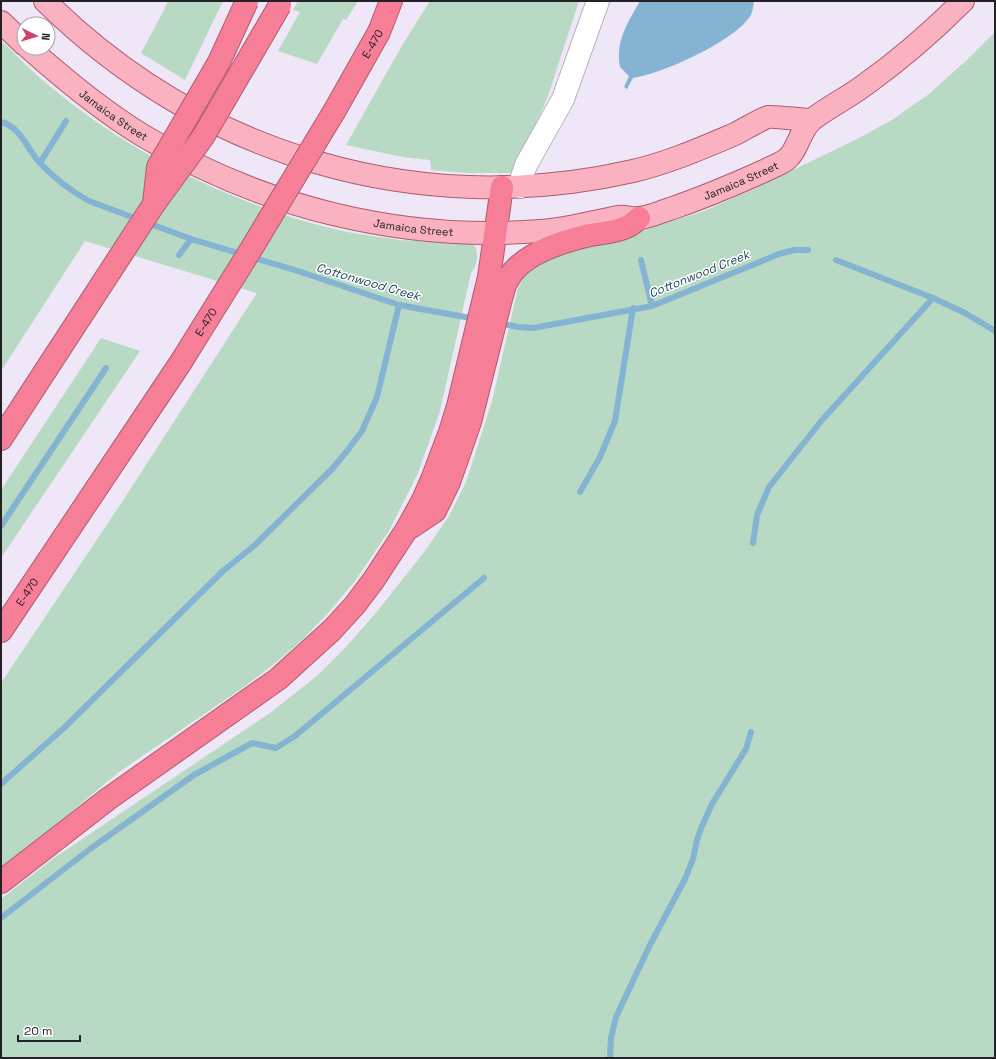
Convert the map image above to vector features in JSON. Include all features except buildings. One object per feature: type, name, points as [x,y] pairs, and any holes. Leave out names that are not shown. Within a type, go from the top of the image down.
[{"type":"highway","points":[[154,204],[158,167],[218,62],[247,1]]},
{"type":"highway","name":"E-470","points":[[1,631],[181,362],[286,193],[379,32],[391,1]]},
{"type":"highway","points":[[379,32],[407,1]]},
{"type":"highway","points":[[1,439],[154,204],[203,137],[281,3]]},
{"type":"highway","points":[[1,882],[108,799],[263,691],[294,666],[332,630],[354,606],[378,575],[408,529],[426,495],[452,425],[472,386],[498,279],[496,233],[511,187]]},
{"type":"highway","points":[[498,279],[510,275],[542,251],[568,240],[626,227],[639,218]]},
{"type":"main road","points":[[45,1],[84,37],[112,60],[152,88],[199,115],[252,140],[315,163],[371,175],[431,184],[511,187],[593,179],[648,167],[675,158],[712,144],[768,117],[810,120]]},
{"type":"main road","name":"Jamaica Street","points":[[38,56],[84,95],[143,136],[198,166],[252,189],[298,204],[372,222],[428,230],[496,233],[541,231],[622,217],[639,218],[700,199],[740,182],[788,158],[810,120],[851,95],[890,66],[915,46],[963,1]]},
{"type":"main road","points":[[1,22],[16,36]]},
{"type":"lane","points":[[511,187],[522,176],[526,165],[563,99],[598,1]]},
{"type":"green space","points":[[168,1],[223,1],[185,80],[141,53]]},
{"type":"green space","points":[[298,1],[358,1],[346,20],[343,19],[317,64],[278,51],[300,12],[293,10]]},
{"type":"green space","points":[[430,1],[579,1],[548,96],[532,134],[512,173],[468,173],[431,170],[430,160],[403,157],[346,145],[400,49]]},
{"type":"green space","points":[[995,32],[995,1058],[1,1058],[1,899],[54,858],[270,713],[317,676],[346,647],[375,614],[425,551],[449,516],[466,482],[492,401],[519,284],[527,272],[544,259],[704,211],[756,188],[855,140],[892,120],[929,94]]},
{"type":"green space","points":[[1,41],[45,83],[110,131],[172,168],[205,184],[272,211],[340,230],[399,240],[472,244],[476,249],[477,260],[471,273],[440,411],[418,473],[389,531],[355,581],[329,612],[303,639],[273,665],[241,689],[119,772],[1,868],[1,683],[124,499],[257,293],[85,241],[1,371]]},
{"type":"green space","points":[[101,338],[140,351],[1,558],[1,490]]},
{"type":"water","points":[[640,1],[754,1],[749,18],[740,28],[696,56],[662,70],[633,78],[627,89],[624,87],[629,76],[620,67],[619,49],[624,32]]},
{"type":"waterway","points":[[40,163],[66,121]]},
{"type":"waterway","name":"Cottonwood Creek","points":[[1,122],[19,133],[35,157],[51,174],[69,189],[89,201],[191,239],[298,271],[399,305],[476,319]]},
{"type":"waterway","points":[[179,255],[191,239]]},
{"type":"waterway","name":"Cottonwood Creek","points":[[499,323],[533,328],[652,306],[779,254],[794,250],[808,250]]},
{"type":"waterway","points":[[641,260],[652,306]]},
{"type":"waterway","name":"Cottonwood Creek","points":[[836,260],[933,298],[965,313],[995,331]]},
{"type":"waterway","points":[[753,543],[757,515],[769,487],[822,420],[933,298]]},
{"type":"waterway","points":[[1,784],[65,727],[223,571],[255,545],[332,469],[347,451],[362,431],[377,397],[399,305]]},
{"type":"waterway","points":[[580,492],[600,457],[615,421],[633,308]]},
{"type":"waterway","points":[[1,526],[106,368]]},
{"type":"waterway","points":[[1,918],[90,849],[194,775],[252,743],[276,748],[295,736],[484,578]]},
{"type":"waterway","points":[[610,1058],[611,1038],[616,1017],[650,945],[685,879],[693,859],[702,826],[712,804],[746,749],[751,732]]}]
